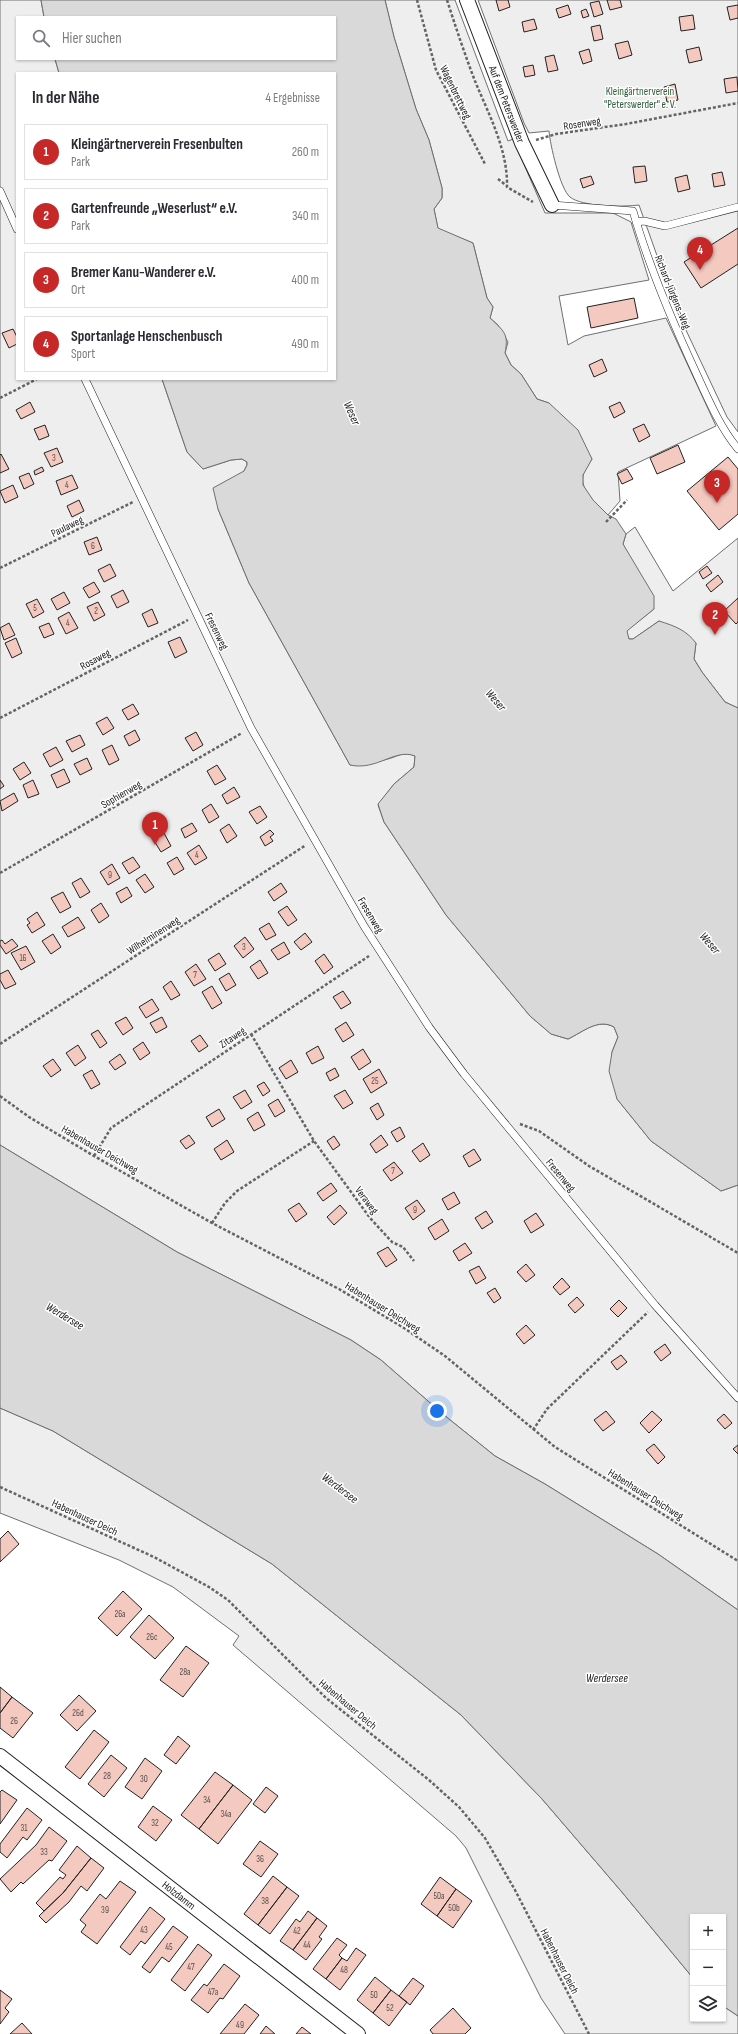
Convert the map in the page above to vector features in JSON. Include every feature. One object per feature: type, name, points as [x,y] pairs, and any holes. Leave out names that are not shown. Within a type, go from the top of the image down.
[{"type":"street","name":"Auf dem Peterswerder","points":[[467,0],[522,144],[552,205]]},
{"type":"street","name":"Holzdamm","points":[[0,1756],[358,2034]]},
{"type":"lane","points":[[0,191],[16,227]]},
{"type":"lane","name":"Richard-Jürgens-Weg","points":[[552,205],[633,210],[650,267],[684,348],[724,432],[738,449]]},
{"type":"lane","points":[[636,222],[644,221],[665,226],[738,207]]},
{"type":"lane","name":"Fresenweg","points":[[85,380],[251,728],[379,950],[429,1027],[497,1116],[655,1305],[738,1398]]},
{"type":"path","name":"Wagenbrettweg","points":[[417,0],[436,70],[485,164]]},
{"type":"path","name":"Wagenbrettweg","points":[[447,0],[461,45],[504,152],[508,171],[507,187]]},
{"type":"path","name":"Rosenweg","points":[[522,144],[556,134],[626,124],[738,103]]},
{"type":"path","points":[[498,179],[507,187],[538,205],[552,205]]},
{"type":"path","points":[[0,398],[35,380]]},
{"type":"path","name":"Paulaweg","points":[[0,568],[141,499]]},
{"type":"path","points":[[606,522],[627,500]]},
{"type":"path","name":"Rosaweg","points":[[0,718],[197,615]]},
{"type":"path","name":"Sophienweg","points":[[0,873],[251,728]]},
{"type":"path","name":"Wilhelminenweg","points":[[0,1044],[315,839]]},
{"type":"path","name":"Zitaweg","points":[[94,1156],[111,1128],[379,950]]},
{"type":"path","name":"Veraweg","points":[[251,1034],[314,1141],[370,1218],[392,1242],[403,1247],[414,1261]]},
{"type":"path","name":"Habenhauser Deichweg","points":[[0,1096],[29,1117],[94,1156],[212,1223],[339,1289],[404,1328],[445,1356],[555,1447],[738,1561]]},
{"type":"path","points":[[497,1116],[539,1130],[589,1166],[738,1253]]},
{"type":"path","points":[[212,1223],[225,1203],[237,1191],[314,1141]]},
{"type":"path","points":[[533,1430],[547,1409],[655,1305]]},
{"type":"path","name":"Habenhauser Deich","points":[[0,1487],[154,1557],[209,1587],[228,1600],[326,1698],[429,1780],[459,1806],[485,1838],[514,1890],[589,2034]]},
{"type":"green space","points":[[0,0],[41,0],[44,16],[16,16],[16,60],[55,60],[59,72],[16,72],[16,380],[162,380],[187,452],[203,469],[231,460],[242,459],[247,462],[244,471],[218,509],[249,583],[350,765],[379,761],[401,754],[415,756],[414,767],[394,784],[378,805],[384,822],[446,915],[530,1016],[551,1034],[568,1039],[596,1025],[602,1024],[614,1027],[618,1037],[612,1052],[617,1099],[651,1141],[721,1191],[738,1185],[738,1610],[658,1554],[545,1484],[495,1456],[444,1415],[381,1360],[351,1340],[177,1252],[0,1145]]},
{"type":"green space","points":[[385,0],[455,0],[508,141],[513,139],[545,213],[613,213],[631,222],[649,280],[559,296],[568,345],[584,336],[666,318],[716,426],[618,472],[620,501],[608,515],[595,502],[584,487],[583,476],[585,469],[592,459],[549,403],[537,399],[521,374],[511,365],[505,353],[508,342],[498,325],[490,318],[493,307],[487,298],[473,243],[438,229],[434,209],[442,198],[442,188],[429,140],[416,109],[394,37]]},
{"type":"green space","name":"Kleingärtnerverein \"Peterswerder\" e. V.","points":[[478,0],[738,0],[738,432],[727,417],[676,309],[639,205],[614,206],[584,203],[570,197],[566,192],[556,166],[549,131],[529,133]]},
{"type":"green space","points":[[635,527],[673,591],[738,538],[738,708],[725,702],[702,672],[694,659],[696,643],[659,621],[633,639],[629,639],[626,631],[654,609],[623,544],[626,534]]},
{"type":"green space","points":[[0,1408],[53,1431],[272,1564],[461,1715],[542,1799],[690,1974],[690,2022],[726,2022],[726,2008],[738,2016],[738,2034],[565,2034],[541,1998],[466,1848],[456,1836],[233,1645],[239,1636],[173,1587],[119,1560],[0,1513]]},
{"type":"water","name":"Weser","points":[[41,0],[385,0],[394,37],[416,109],[429,140],[442,188],[442,198],[434,209],[438,228],[473,243],[487,298],[493,307],[490,318],[499,326],[506,337],[505,353],[511,365],[521,374],[537,399],[549,403],[578,430],[592,459],[583,475],[583,485],[593,500],[608,515],[616,519],[626,534],[623,544],[654,596],[654,609],[627,631],[629,639],[633,639],[659,621],[684,632],[696,643],[694,659],[702,672],[725,702],[738,708],[738,1185],[721,1191],[651,1141],[617,1099],[609,1071],[612,1052],[618,1037],[614,1027],[602,1024],[596,1025],[568,1039],[551,1034],[530,1016],[446,915],[384,822],[378,804],[394,784],[414,767],[415,756],[408,754],[400,755],[369,765],[350,765],[249,583],[218,509],[213,488],[244,471],[247,462],[242,459],[231,460],[203,469],[187,452],[162,380],[336,380],[336,72],[59,72],[55,60],[336,60],[336,16],[44,16]]},
{"type":"water","name":"Werdersee","points":[[0,1145],[177,1252],[351,1340],[381,1360],[444,1415],[495,1456],[545,1484],[658,1554],[738,1610],[738,2016],[726,2008],[726,1914],[690,1914],[690,1974],[542,1799],[461,1715],[272,1564],[53,1431],[0,1408]]},
{"type":"building","points":[[496,0],[508,0],[510,7],[499,11]]},
{"type":"building","points":[[607,0],[620,0],[622,7],[610,10]]},
{"type":"building","points":[[599,1],[603,14],[594,17],[590,3]]},
{"type":"building","points":[[568,5],[571,14],[559,18],[556,9]]},
{"type":"building","points":[[738,5],[738,18],[730,20],[727,7]]},
{"type":"building","points":[[586,9],[589,16],[583,18],[581,11]]},
{"type":"building","points":[[693,15],[695,29],[681,31],[679,17]]},
{"type":"building","points":[[534,19],[537,29],[524,32],[522,22]]},
{"type":"building","points":[[600,25],[603,39],[594,41],[591,27]]},
{"type":"building","points":[[628,41],[632,55],[619,59],[615,44]]},
{"type":"building","points":[[699,47],[702,60],[689,63],[686,50]]},
{"type":"building","points":[[589,49],[592,61],[583,64],[579,52]]},
{"type":"building","points":[[554,55],[558,70],[548,72],[545,57]]},
{"type":"building","points":[[533,65],[535,75],[525,77],[523,67]]},
{"type":"building","points":[[737,77],[738,91],[726,93],[724,79]]},
{"type":"building","points":[[675,84],[678,100],[667,102],[664,87]]},
{"type":"building","points":[[645,166],[647,181],[635,183],[633,167]]},
{"type":"building","points":[[722,172],[725,185],[714,187],[712,174]]},
{"type":"building","points":[[687,175],[690,189],[678,192],[675,178]]},
{"type":"building","points":[[591,176],[594,184],[583,188],[580,179]]},
{"type":"building","points":[[738,228],[738,264],[701,288],[684,262]]},
{"type":"building","points":[[634,298],[638,318],[591,328],[587,307]]},
{"type":"building","points":[[13,329],[16,335],[16,344],[9,348],[2,333]]},
{"type":"building","points":[[602,359],[607,371],[594,377],[589,365]]},
{"type":"building","points":[[30,402],[35,412],[21,419],[16,410]]},
{"type":"building","points":[[620,402],[625,412],[614,418],[609,407]]},
{"type":"building","points":[[644,424],[650,436],[639,442],[633,429]]},
{"type":"building","points":[[45,425],[49,436],[39,440],[34,429]]},
{"type":"building","points":[[678,445],[685,462],[657,474],[650,458]]},
{"type":"building","points":[[57,448],[63,462],[51,467],[44,453]]},
{"type":"building","points":[[1,454],[9,469],[0,473],[0,455]]},
{"type":"building","points":[[728,457],[738,469],[738,514],[719,530],[687,491]]},
{"type":"building","points":[[42,467],[44,471],[35,475],[34,471]]},
{"type":"building","points":[[627,469],[633,479],[622,484],[617,474]]},
{"type":"building","points":[[29,473],[34,484],[24,489],[19,477]]},
{"type":"building","points":[[72,475],[78,488],[61,495],[56,481]]},
{"type":"building","points":[[13,485],[18,497],[5,503],[0,491]]},
{"type":"building","points":[[79,500],[84,511],[72,517],[67,506]]},
{"type":"building","points":[[97,537],[102,550],[89,555],[84,542]]},
{"type":"building","points":[[110,564],[116,576],[104,582],[98,570]]},
{"type":"building","points":[[707,566],[712,573],[703,579],[699,572]]},
{"type":"building","points":[[718,575],[723,582],[711,592],[706,585]]},
{"type":"building","points":[[94,582],[100,592],[89,598],[83,588]]},
{"type":"building","points":[[123,590],[129,602],[117,608],[111,596]]},
{"type":"building","points":[[64,592],[70,603],[57,610],[51,599]]},
{"type":"building","points":[[738,598],[738,622],[736,624],[724,611]]},
{"type":"building","points":[[37,599],[44,612],[33,618],[26,604]]},
{"type":"building","points":[[98,602],[105,615],[94,621],[87,607]]},
{"type":"building","points":[[152,609],[158,623],[148,627],[142,614]]},
{"type":"building","points":[[69,612],[78,628],[66,634],[58,618]]},
{"type":"building","points":[[9,623],[15,635],[4,640],[0,628]]},
{"type":"building","points":[[49,623],[54,634],[44,638],[39,627]]},
{"type":"building","points":[[180,637],[187,652],[175,658],[168,642]]},
{"type":"building","points":[[16,638],[22,653],[12,658],[5,643]]},
{"type":"building","points":[[133,704],[139,714],[128,720],[122,710]]},
{"type":"building","points":[[107,717],[114,728],[103,735],[96,723]]},
{"type":"building","points":[[135,730],[140,740],[129,746],[124,736]]},
{"type":"building","points":[[196,732],[203,745],[193,751],[185,738]]},
{"type":"building","points":[[80,735],[85,745],[72,752],[66,741]]},
{"type":"building","points":[[112,745],[119,760],[109,765],[102,750]]},
{"type":"building","points":[[56,747],[63,760],[50,767],[43,754]]},
{"type":"building","points":[[87,758],[92,769],[80,775],[74,764]]},
{"type":"building","points":[[24,762],[31,773],[20,780],[13,769]]},
{"type":"building","points":[[217,765],[226,779],[215,785],[207,771]]},
{"type":"building","points":[[64,769],[70,782],[57,788],[51,775]]},
{"type":"building","points":[[0,780],[4,786],[0,789]]},
{"type":"building","points":[[33,780],[39,794],[28,798],[23,785]]},
{"type":"building","points":[[234,787],[240,797],[227,804],[222,795]]},
{"type":"building","points":[[14,793],[18,801],[2,811],[0,801]]},
{"type":"building","points":[[211,804],[219,817],[209,823],[202,810]]},
{"type":"building","points":[[260,806],[267,817],[257,824],[249,812]]},
{"type":"building","points":[[192,823],[197,831],[185,838],[181,829]]},
{"type":"building","points":[[229,824],[237,836],[227,843],[220,830]]},
{"type":"building","points":[[270,830],[274,834],[270,837],[273,841],[265,846],[260,837]]},
{"type":"building","points":[[164,833],[171,846],[161,852],[153,839]]},
{"type":"building","points":[[199,845],[207,858],[195,865],[187,853]]},
{"type":"building","points":[[133,857],[140,867],[129,874],[122,863]]},
{"type":"building","points":[[177,857],[184,869],[174,875],[167,863]]},
{"type":"building","points":[[112,864],[120,878],[108,885],[100,872]]},
{"type":"building","points":[[145,874],[154,887],[145,893],[136,880]]},
{"type":"building","points":[[81,878],[90,892],[80,898],[72,883]]},
{"type":"building","points":[[281,883],[287,892],[274,901],[268,892]]},
{"type":"building","points":[[127,887],[132,896],[121,903],[116,893]]},
{"type":"building","points":[[63,892],[71,907],[60,913],[51,898]]},
{"type":"building","points":[[101,903],[109,916],[99,923],[91,910]]},
{"type":"building","points":[[287,906],[297,920],[288,926],[278,912]]},
{"type":"building","points":[[37,912],[45,925],[32,933],[27,925],[30,923],[27,919]]},
{"type":"building","points":[[78,917],[85,928],[68,937],[62,927]]},
{"type":"building","points":[[269,923],[276,935],[266,940],[259,929]]},
{"type":"building","points":[[305,933],[312,942],[301,950],[294,942]]},
{"type":"building","points":[[53,934],[61,947],[51,954],[42,941]]},
{"type":"building","points":[[245,937],[254,949],[243,958],[234,946]]},
{"type":"building","points":[[12,939],[18,946],[6,954],[0,945],[0,941],[2,940],[5,944]]},
{"type":"building","points":[[284,942],[290,953],[278,960],[271,950]]},
{"type":"building","points":[[26,946],[35,962],[21,970],[11,953]]},
{"type":"building","points":[[219,953],[226,964],[215,971],[208,960]]},
{"type":"building","points":[[324,954],[333,967],[324,974],[315,961]]},
{"type":"building","points":[[260,960],[268,973],[258,979],[250,967]]},
{"type":"building","points":[[196,964],[206,979],[194,986],[185,972]]},
{"type":"building","points":[[8,970],[16,984],[5,989],[0,980],[0,974]]},
{"type":"building","points":[[229,973],[236,985],[226,991],[219,979]]},
{"type":"building","points":[[171,981],[180,995],[171,1000],[163,987]]},
{"type":"building","points":[[212,986],[222,1003],[212,1009],[202,992]]},
{"type":"building","points":[[343,991],[351,1003],[341,1009],[333,997]]},
{"type":"building","points":[[152,999],[159,1010],[146,1018],[139,1007]]},
{"type":"building","points":[[126,1017],[133,1028],[123,1035],[115,1023]]},
{"type":"building","points":[[162,1017],[167,1027],[156,1033],[150,1023]]},
{"type":"building","points":[[346,1022],[354,1035],[343,1042],[335,1029]]},
{"type":"building","points":[[98,1030],[107,1043],[100,1048],[91,1034]]},
{"type":"building","points":[[200,1035],[208,1046],[199,1052],[191,1041]]},
{"type":"building","points":[[143,1042],[150,1053],[140,1060],[133,1049]]},
{"type":"building","points":[[78,1045],[86,1058],[75,1066],[66,1053]]},
{"type":"building","points":[[318,1046],[324,1058],[312,1064],[306,1053]]},
{"type":"building","points":[[363,1049],[371,1062],[359,1070],[351,1057]]},
{"type":"building","points":[[120,1054],[126,1063],[115,1070],[109,1062]]},
{"type":"building","points":[[53,1059],[61,1070],[51,1077],[43,1066]]},
{"type":"building","points":[[291,1060],[298,1072],[286,1079],[279,1068]]},
{"type":"building","points":[[335,1068],[339,1076],[330,1081],[326,1073]]},
{"type":"building","points":[[379,1069],[387,1083],[371,1093],[363,1079]]},
{"type":"building","points":[[92,1070],[100,1084],[91,1089],[83,1075]]},
{"type":"building","points":[[264,1082],[270,1091],[263,1096],[257,1086]]},
{"type":"building","points":[[245,1090],[252,1102],[241,1109],[233,1097]]},
{"type":"building","points":[[345,1090],[353,1103],[343,1109],[334,1096]]},
{"type":"building","points":[[278,1099],[285,1111],[275,1117],[268,1105]]},
{"type":"building","points":[[378,1103],[384,1115],[377,1120],[370,1108]]},
{"type":"building","points":[[219,1109],[225,1119],[212,1127],[206,1117]]},
{"type":"building","points":[[258,1112],[265,1125],[254,1131],[247,1119]]},
{"type":"building","points":[[400,1127],[405,1137],[397,1142],[391,1132]]},
{"type":"building","points":[[189,1135],[195,1143],[186,1149],[180,1141]]},
{"type":"building","points":[[381,1135],[388,1145],[376,1153],[370,1144]]},
{"type":"building","points":[[334,1136],[340,1145],[333,1150],[327,1141]]},
{"type":"building","points":[[227,1140],[234,1152],[221,1160],[214,1149]]},
{"type":"building","points":[[423,1143],[430,1155],[420,1162],[412,1151]]},
{"type":"building","points":[[474,1149],[481,1160],[469,1167],[463,1156]]},
{"type":"building","points":[[394,1162],[403,1173],[391,1181],[383,1170]]},
{"type":"building","points":[[331,1183],[337,1191],[323,1201],[317,1193]]},
{"type":"building","points":[[454,1192],[460,1203],[448,1210],[442,1199]]},
{"type":"building","points":[[417,1200],[425,1211],[413,1220],[405,1208]]},
{"type":"building","points":[[299,1203],[307,1214],[296,1222],[288,1210]]},
{"type":"building","points":[[340,1205],[347,1213],[334,1225],[327,1217]]},
{"type":"building","points":[[486,1211],[493,1222],[482,1229],[475,1218]]},
{"type":"building","points":[[536,1213],[544,1225],[531,1233],[524,1221]]},
{"type":"building","points":[[442,1219],[449,1231],[435,1240],[428,1228]]},
{"type":"building","points":[[465,1243],[472,1253],[459,1261],[453,1251]]},
{"type":"building","points":[[388,1247],[397,1260],[386,1267],[377,1253]]},
{"type":"building","points":[[526,1264],[535,1275],[526,1282],[517,1272]]},
{"type":"building","points":[[479,1266],[486,1278],[476,1284],[469,1271]]},
{"type":"building","points":[[562,1278],[570,1287],[560,1295],[553,1287]]},
{"type":"building","points":[[495,1288],[501,1298],[494,1303],[487,1293]]},
{"type":"building","points":[[577,1297],[584,1305],[575,1313],[568,1305]]},
{"type":"building","points":[[619,1300],[627,1308],[618,1317],[610,1309]]},
{"type":"building","points":[[526,1325],[535,1335],[524,1344],[516,1334]]},
{"type":"building","points":[[665,1344],[671,1353],[661,1361],[654,1352]]},
{"type":"building","points":[[621,1355],[627,1362],[617,1370],[611,1362]]},
{"type":"building","points":[[606,1411],[615,1422],[603,1431],[594,1420]]},
{"type":"building","points":[[652,1411],[662,1420],[649,1433],[640,1423]]},
{"type":"building","points":[[724,1414],[732,1423],[725,1429],[717,1420]]},
{"type":"building","points":[[654,1444],[665,1457],[658,1464],[646,1450]]},
{"type":"building","points":[[738,1445],[738,1454],[733,1449]]},
{"type":"building","points":[[8,1531],[19,1544],[0,1562],[0,1539]]},
{"type":"building","points":[[123,1591],[142,1609],[117,1636],[98,1618]]},
{"type":"building","points":[[149,1615],[174,1638],[155,1659],[130,1637]]},
{"type":"building","points":[[186,1646],[209,1663],[183,1697],[160,1680]]},
{"type":"building","points":[[0,1687],[12,1697],[0,1713]]},
{"type":"building","points":[[79,1695],[96,1711],[77,1731],[60,1715]]},
{"type":"building","points":[[12,1697],[33,1713],[13,1738],[0,1728],[0,1713]]},
{"type":"building","points":[[94,1730],[109,1742],[80,1779],[65,1767]]},
{"type":"building","points":[[178,1736],[190,1746],[176,1764],[164,1755]]},
{"type":"building","points":[[111,1755],[127,1768],[104,1797],[88,1784]]},
{"type":"building","points":[[145,1758],[162,1771],[142,1799],[125,1787]]},
{"type":"building","points":[[215,1772],[233,1785],[199,1829],[181,1815]]},
{"type":"building","points":[[233,1785],[252,1800],[218,1844],[199,1829]]},
{"type":"building","points":[[266,1787],[278,1796],[265,1813],[253,1804]]},
{"type":"building","points":[[2,1790],[17,1800],[0,1824],[0,1792]]},
{"type":"building","points":[[153,1806],[172,1820],[156,1841],[138,1827]]},
{"type":"building","points":[[27,1808],[42,1820],[27,1840],[23,1837],[7,1858],[0,1852],[0,1844]]},
{"type":"building","points":[[49,1827],[67,1841],[52,1861],[49,1860],[23,1884],[21,1882],[11,1892],[0,1879],[36,1845]]},
{"type":"building","points":[[260,1841],[278,1854],[261,1877],[243,1864]]},
{"type":"building","points":[[77,1846],[91,1858],[63,1893],[44,1911],[36,1903],[60,1877],[63,1879],[66,1875],[59,1870]]},
{"type":"building","points":[[91,1858],[104,1868],[87,1891],[81,1886],[69,1902],[46,1923],[39,1916],[63,1893]]},
{"type":"building","points":[[273,1876],[287,1887],[258,1925],[244,1914]]},
{"type":"building","points":[[440,1877],[456,1889],[437,1916],[421,1904]]},
{"type":"building","points":[[120,1881],[136,1892],[97,1944],[81,1932],[86,1925],[80,1920],[100,1894],[106,1899]]},
{"type":"building","points":[[287,1887],[299,1896],[270,1934],[258,1925]]},
{"type":"building","points":[[456,1889],[472,1901],[453,1928],[437,1916]]},
{"type":"building","points":[[150,1907],[165,1919],[145,1944],[141,1941],[130,1955],[120,1947]]},
{"type":"building","points":[[308,1911],[317,1918],[293,1950],[280,1941],[296,1919],[300,1922]]},
{"type":"building","points":[[317,1918],[327,1926],[319,1937],[322,1939],[306,1960],[293,1950]]},
{"type":"building","points":[[173,1926],[188,1937],[169,1962],[162,1957],[150,1973],[142,1967]]},
{"type":"building","points":[[337,1938],[347,1945],[339,1955],[342,1958],[326,1979],[313,1969]]},
{"type":"building","points":[[198,1944],[212,1955],[185,1991],[171,1980]]},
{"type":"building","points":[[356,1948],[366,1955],[340,1990],[326,1979],[342,1958],[347,1961]]},
{"type":"building","points":[[224,1964],[240,1976],[223,1999],[220,1998],[208,2013],[191,2000],[204,1984],[207,1986]]},
{"type":"building","points":[[375,1977],[391,1990],[373,2013],[357,2000]]},
{"type":"building","points":[[413,1978],[424,1986],[410,2005],[399,1996]]},
{"type":"building","points":[[0,1990],[12,1999],[5,2008],[9,2012],[0,2024]]},
{"type":"building","points":[[391,1990],[407,2002],[389,2026],[373,2013]]},
{"type":"building","points":[[245,2004],[259,2015],[244,2034],[220,2034]]},
{"type":"building","points":[[453,2008],[471,2028],[465,2034],[433,2034],[430,2030]]},
{"type":"building","points":[[22,2023],[32,2034],[10,2034]]},
{"type":"building","points":[[266,2026],[275,2034],[260,2034]]},
{"type":"building","points":[[302,2027],[311,2034],[296,2034]]},
{"type":"place","name":"Sportanlage Henschenbusch","points":[[700,270]]},
{"type":"place","name":"Bremer Kanu-Wanderer e.V.","points":[[717,503]]},
{"type":"place","name":"Gartenfreunde „Weserlust“ e.V.","points":[[715,635]]},
{"type":"place","name":"Kleingärtnerverein Fresenbulten","points":[[155,845]]}]
